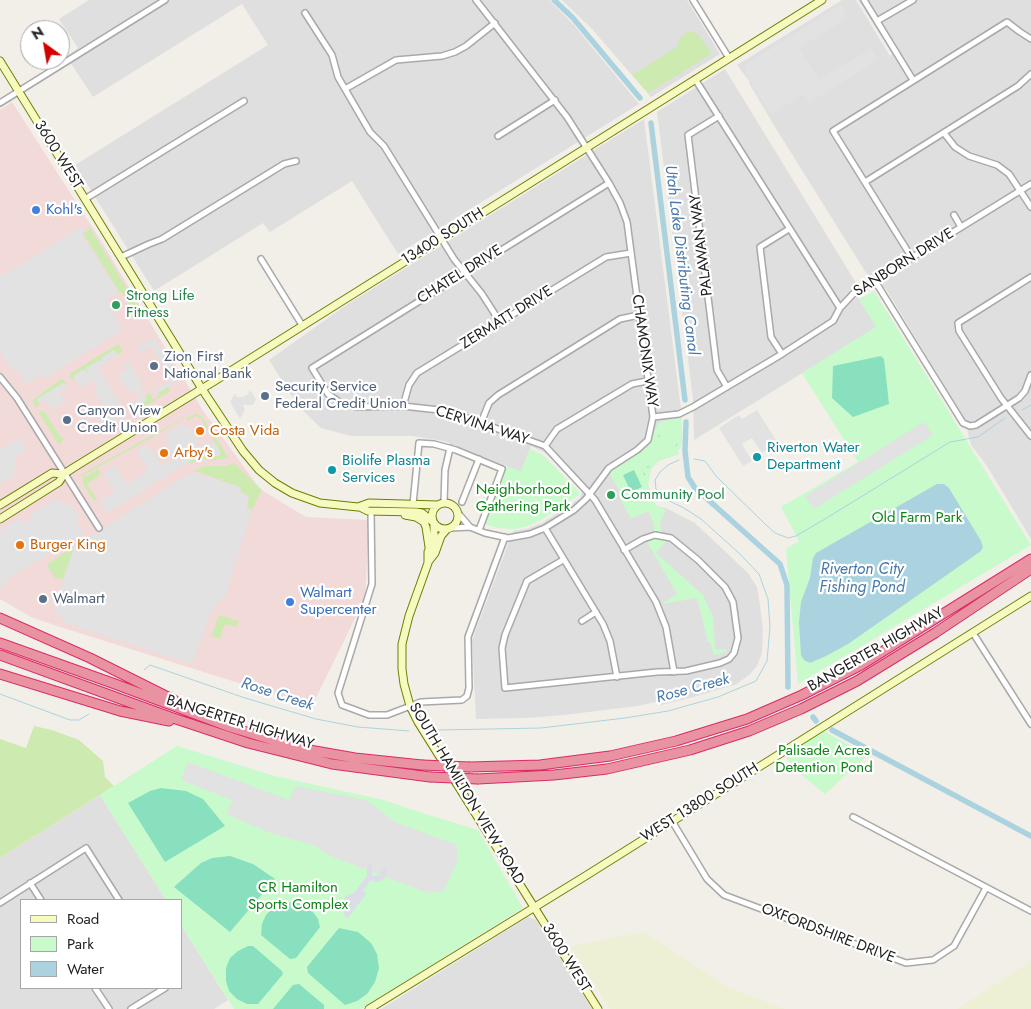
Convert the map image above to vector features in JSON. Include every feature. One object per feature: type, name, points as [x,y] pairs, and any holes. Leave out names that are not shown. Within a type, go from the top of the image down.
[{"type":"highway","name":"BANGERTER HIGHWAY","points":[[0,643],[230,727],[328,754],[375,761],[470,767],[540,765],[610,756],[676,742],[747,719],[802,695],[861,665],[1031,559]]},
{"type":"highway","name":"BANGERTER HIGHWAY","points":[[0,655],[199,727],[248,743],[308,759],[355,768],[430,777],[478,779],[554,775],[607,769],[690,750],[749,730],[807,706],[864,676],[1031,570]]},
{"type":"highway","points":[[0,618],[90,658],[230,727]]},
{"type":"highway","points":[[0,674],[126,712],[199,727]]},
{"type":"street","points":[[0,103],[166,0]]},
{"type":"street","name":"CHAMONIX WAY","points":[[449,528],[470,527],[505,537],[530,534],[545,528],[574,510],[609,468],[637,450],[648,440],[653,417],[627,222],[620,204],[609,183],[555,100],[476,0]]},
{"type":"street","points":[[692,0],[729,58]]},
{"type":"street","name":"13400 SOUTH","points":[[0,519],[59,482],[64,474],[822,0]]},
{"type":"street","points":[[864,0],[913,80]]},
{"type":"street","points":[[877,21],[913,0]]},
{"type":"street","points":[[305,13],[332,55],[338,77],[370,132],[384,146],[440,238],[454,259],[466,271],[500,322]]},
{"type":"street","points":[[912,258],[833,131],[1007,22],[1031,39]]},
{"type":"street","points":[[345,89],[396,60],[442,56],[455,52],[495,24]]},
{"type":"street","name":"3600 WEST","points":[[0,61],[202,389],[243,451],[259,470],[275,483],[292,493],[320,503],[360,507]]},
{"type":"street","points":[[865,182],[1018,86],[1031,74]]},
{"type":"street","points":[[695,79],[840,308]]},
{"type":"street","points":[[498,136],[555,100]]},
{"type":"street","points":[[85,199],[244,101]]},
{"type":"street","name":"PALAWAN WAY","points":[[719,116],[688,135],[717,370],[726,387]]},
{"type":"street","points":[[944,134],[955,147],[969,156],[997,164],[1009,174],[1031,207]]},
{"type":"street","points":[[121,257],[162,240],[284,164],[296,161]]},
{"type":"street","name":"CHATEL DRIVE","points":[[312,368],[609,183]]},
{"type":"street","name":"SANBORN DRIVE","points":[[653,417],[678,414],[782,354],[833,321],[840,308],[853,294],[1031,184]]},
{"type":"street","points":[[954,215],[961,228]]},
{"type":"street","points":[[782,354],[771,337],[760,247],[789,229]]},
{"type":"street","name":"ZERMATT DRIVE","points":[[403,406],[409,385],[417,373],[606,257],[631,252]]},
{"type":"street","points":[[261,260],[302,325]]},
{"type":"street","points":[[1031,277],[958,323],[959,331],[1008,406],[1031,436]]},
{"type":"street","points":[[875,281],[963,423],[970,426],[976,425],[1020,398],[1031,375]]},
{"type":"street","points":[[480,423],[489,403],[498,396],[620,319],[639,315]]},
{"type":"street","name":"CERVINA WAY","points":[[312,368],[328,394],[341,403],[356,407],[403,406],[448,411],[545,446],[590,493],[662,612],[674,672]]},
{"type":"street","points":[[0,377],[17,398],[98,528]]},
{"type":"street","points":[[545,446],[557,430],[632,384],[648,381]]},
{"type":"street","points":[[413,504],[420,443],[450,448],[479,459],[502,469],[479,530]]},
{"type":"street","points":[[433,523],[432,514],[441,504],[450,448]]},
{"type":"street","points":[[462,502],[479,459]]},
{"type":"street","name":"13400 SOUTH","points":[[0,504],[52,473],[64,474]]},
{"type":"street","points":[[360,507],[369,503],[441,504],[454,506],[470,527]]},
{"type":"street","points":[[360,507],[371,511],[422,513],[442,529],[456,524],[458,513]]},
{"type":"street","points":[[371,511],[372,584],[338,697],[344,706],[366,715],[391,714],[421,702],[462,700],[468,696],[468,637],[505,537]]},
{"type":"street","points":[[387,512],[422,519],[426,526],[429,549]]},
{"type":"street","name":"SOUTH HAMILTON VIEW ROAD","points":[[428,563],[429,549],[434,535],[433,523]]},
{"type":"street","name":"SOUTH HAMILTON VIEW ROAD","points":[[449,528],[442,536],[435,553],[428,563],[408,616],[402,644],[404,684],[410,706],[418,722],[534,906]]},
{"type":"street","points":[[545,528],[603,624],[610,641],[617,677]]},
{"type":"street","points":[[563,560],[527,581],[505,635],[502,648],[505,688],[657,672],[686,671],[729,659],[734,653],[738,638],[733,602],[725,587],[698,560],[671,538],[655,535],[643,539],[624,550]]},
{"type":"street","name":"WEST 13800 SOUTH","points":[[368,1009],[1031,596]]},
{"type":"street","points":[[582,621],[596,612]]},
{"type":"street","points":[[973,633],[1031,724]]},
{"type":"street","points":[[853,817],[1031,911]]},
{"type":"street","name":"OXFORDSHIRE DRIVE","points":[[672,821],[707,879],[724,894],[906,963],[933,960],[954,946],[986,888]]},
{"type":"street","points":[[0,903],[86,848],[118,899]]},
{"type":"street","points":[[30,884],[40,899]]},
{"type":"street","name":"3600 WEST","points":[[534,906],[598,1009]]},
{"type":"street","points":[[97,989],[109,1009]]},
{"type":"street","points":[[131,1009],[163,989]]},
{"type":"shaded area","points":[[89,0],[549,0],[574,25],[639,104],[398,254],[352,181],[270,232],[263,223],[154,291],[75,165],[268,45],[242,4],[93,97],[70,62],[70,53],[78,48],[70,36],[70,20],[59,19]]},
{"type":"shaded area","points":[[562,0],[687,0],[720,54],[651,97],[592,29]]},
{"type":"shaded area","points":[[842,0],[856,0],[890,56],[892,54],[858,0],[1031,0],[1031,539],[987,466],[971,445],[965,420],[886,289],[868,276],[775,127],[750,82],[737,65]]},
{"type":"shaded area","points":[[842,4],[847,18],[799,48],[819,79],[871,49],[878,60],[809,103],[804,94],[771,115],[744,71],[747,69],[745,65]]},
{"type":"shaded area","points":[[725,69],[856,283],[851,287],[877,327],[694,440],[693,399],[657,112]]},
{"type":"shaded area","points":[[12,102],[103,244],[202,409],[260,489],[306,517],[369,520],[365,598],[312,706],[57,626],[31,617],[0,599],[0,110]]},
{"type":"shaded area","points":[[644,119],[682,417],[682,442],[677,451],[679,454],[658,461],[651,469],[648,484],[653,501],[657,506],[668,509],[695,523],[748,573],[757,587],[763,629],[762,653],[757,666],[737,684],[661,705],[659,701],[638,706],[564,715],[476,719],[472,640],[513,531],[526,529],[542,523],[580,498],[582,491],[547,454],[531,446],[521,472],[444,441],[412,436],[351,436],[321,428],[299,407],[269,360],[345,306]]},
{"type":"shaded area","points":[[81,227],[84,232],[82,235],[118,292],[106,301],[123,329],[45,379],[43,375],[27,384],[16,369],[12,370],[0,352],[0,277]]},
{"type":"shaded area","points":[[154,338],[180,379],[156,394],[154,390],[171,379],[151,346],[140,353],[137,348]]},
{"type":"shaded area","points":[[114,350],[118,355],[98,368],[119,403],[115,406],[122,416],[104,427],[99,419],[110,412],[111,409],[105,408],[94,391],[98,389],[91,377],[89,379],[91,383],[84,387],[79,386],[73,376],[84,369],[88,372],[86,368],[100,360],[103,363],[101,358]]},
{"type":"shaded area","points":[[128,361],[143,385],[139,388],[147,400],[133,409],[130,405],[140,398],[134,389],[129,392],[119,375],[127,370],[123,364]]},
{"type":"shaded area","points":[[63,383],[67,388],[59,393],[65,402],[52,410],[46,400],[40,404],[37,399]]},
{"type":"shaded area","points":[[250,390],[256,399],[253,405],[243,405],[245,410],[240,419],[230,402],[235,393],[237,397],[243,397]]},
{"type":"shaded area","points":[[757,410],[778,443],[762,453],[752,438],[742,444],[752,461],[743,466],[719,428],[739,415],[742,419]]},
{"type":"shaded area","points":[[924,422],[933,435],[814,509],[805,496]]},
{"type":"shaded area","points":[[182,424],[185,428],[189,426],[199,442],[197,446],[204,446],[206,444],[204,441],[210,441],[210,445],[215,443],[220,451],[219,456],[201,456],[199,452],[196,452],[193,454],[195,458],[109,512],[107,510],[105,512],[100,501],[115,492],[103,473],[114,465],[126,484],[137,478],[148,470],[137,451],[145,446],[147,450],[151,448],[163,466],[175,458],[165,441],[168,439],[165,434]]},
{"type":"shaded area","points":[[19,438],[27,450],[14,458],[16,467],[13,471],[15,475],[0,484],[0,450]]},
{"type":"shaded area","points":[[192,472],[240,487],[241,492],[248,496],[247,509],[252,510],[225,597],[211,612],[192,664],[64,622],[62,617],[55,611],[55,607],[73,552],[71,549]]},
{"type":"shaded area","points":[[57,498],[63,501],[66,506],[70,504],[80,518],[76,521],[83,533],[10,578],[3,584],[5,587],[0,590],[0,530],[4,533],[6,532],[3,528],[21,518],[24,524],[32,519],[30,515]]},
{"type":"shaded area","points":[[188,762],[289,800],[296,786],[366,800],[395,822],[457,845],[458,859],[444,891],[428,893],[333,857],[313,845],[270,833],[227,814],[232,800],[181,780]]},
{"type":"shaded area","points":[[100,795],[165,899],[20,899],[20,989],[182,989],[182,927],[228,1000],[214,1009],[0,1009],[0,858]]},
{"type":"shaded area","points":[[371,863],[373,876],[380,875],[382,870],[386,868],[387,875],[381,881],[371,880],[363,891],[366,894],[347,919],[341,909],[343,901],[346,896],[354,893],[367,876],[367,868]]},
{"type":"shaded area","points":[[528,917],[536,920],[592,1009],[381,1009]]},
{"type":"green space","points":[[690,31],[699,35],[712,54],[648,93],[632,75],[677,47],[680,37]]},
{"type":"green space","points":[[90,228],[142,313],[138,316],[136,317],[122,292],[120,293],[82,232],[86,232]]},
{"type":"green space","name":"Old Farm Park","points":[[874,291],[1031,545],[798,684],[786,549],[799,541],[781,507],[858,462],[802,373],[876,327],[859,299]]},
{"type":"green space","points":[[118,344],[122,352],[118,355],[114,350],[102,359],[103,363],[86,368],[87,373],[84,369],[73,376],[75,380],[72,380],[71,373]]},
{"type":"green space","points":[[881,356],[884,359],[889,404],[853,417],[832,398],[833,366]]},
{"type":"green space","points":[[61,379],[67,385],[64,383],[37,400],[40,405],[36,408],[33,402],[34,399]]},
{"type":"green space","points":[[168,387],[170,391],[140,410],[137,406],[146,400],[144,397],[150,393],[153,400],[159,396],[158,393]]},
{"type":"green space","points":[[196,411],[151,438],[80,477],[82,474]]},
{"type":"green space","points":[[45,412],[59,435],[64,439],[59,445],[39,413]]},
{"type":"green space","points":[[197,413],[203,418],[227,458],[217,460],[203,459],[188,464],[187,458],[190,461],[197,457],[219,456],[220,452],[201,418],[195,416],[187,421],[186,419]]},
{"type":"green space","points":[[682,417],[682,442],[677,451],[679,454],[658,461],[651,469],[648,484],[653,501],[657,506],[666,510],[660,523],[662,539],[667,540],[656,553],[703,595],[713,617],[715,649],[726,650],[726,652],[714,655],[710,642],[708,642],[697,598],[662,604],[677,594],[647,542],[654,539],[654,524],[648,511],[631,519],[620,498],[623,496],[609,473],[643,451],[649,444],[660,422]]},
{"type":"green space","name":"Neighborhood Gathering Park","points":[[530,449],[543,455],[579,492],[579,495],[541,520],[528,526],[515,529],[498,528],[485,524],[505,466],[521,471]]},
{"type":"green space","points":[[234,463],[262,490],[252,510],[247,507],[249,496],[241,492],[240,487],[221,481],[226,478],[221,480],[194,471],[204,466],[226,466]]},
{"type":"green space","points":[[99,469],[99,476],[87,484],[97,499],[94,501],[84,486],[83,480],[84,477]]},
{"type":"green space","points":[[634,470],[642,487],[631,492],[623,475]]},
{"type":"green space","points":[[70,549],[73,551],[63,579],[55,578],[48,564]]},
{"type":"green space","points":[[219,615],[239,621],[236,627],[225,624],[220,639],[211,636]]},
{"type":"green space","points":[[34,726],[52,730],[79,740],[103,761],[105,777],[114,786],[0,858],[0,739],[26,748]]},
{"type":"green space","name":"Palisade Acres Detention Pond","points":[[823,731],[868,755],[825,794],[793,768],[785,755]]},
{"type":"green space","name":"CR Hamilton Sports Complex","points":[[177,746],[275,776],[384,800],[478,830],[523,908],[361,1009],[234,1009],[182,927],[182,899],[165,899],[100,795]]},
{"type":"green space","points":[[161,788],[186,791],[203,799],[225,826],[165,862],[128,803],[150,791]]},
{"type":"green space","points":[[230,856],[253,864],[275,879],[230,932],[174,887],[201,863],[212,858]]},
{"type":"green space","points":[[282,903],[303,904],[313,912],[318,919],[320,927],[296,958],[290,959],[261,935],[262,924],[266,915]]},
{"type":"green space","points":[[339,928],[358,932],[371,943],[377,954],[379,968],[375,982],[367,994],[357,1001],[345,1005],[308,973],[307,967]]},
{"type":"green space","points":[[644,932],[728,987],[785,1009],[610,1009],[570,946]]},
{"type":"green space","points":[[248,946],[253,946],[282,971],[283,974],[258,1004],[247,1004],[237,999],[229,991],[226,981],[226,968],[230,958]]},
{"type":"green space","points":[[1031,961],[1031,1009],[957,1009],[968,1002]]},
{"type":"green space","points":[[299,984],[324,1005],[324,1009],[273,1009],[293,985]]},
{"type":"water","name":"Riverton City Fishing Pond","points":[[937,484],[944,484],[949,488],[981,541],[983,547],[981,551],[848,644],[810,663],[804,660],[801,655],[799,622],[801,602],[810,578],[813,558],[816,553]]},
{"type":"waterway","name":"Utah Lake Distributing Canal","points":[[554,0],[573,18],[640,98]]},
{"type":"waterway","name":"Utah Lake Distributing Canal","points":[[651,123],[685,400]]},
{"type":"waterway","name":"Rose Creek","points":[[1022,410],[1031,405]]},
{"type":"waterway","name":"Rose Creek","points":[[694,459],[705,461],[716,476],[765,524],[775,533],[788,538],[796,536],[825,519],[950,442],[978,437],[1005,418]]},
{"type":"waterway","name":"Utah Lake Distributing Canal","points":[[686,422],[685,451],[688,477],[695,488],[780,564],[787,585],[788,687]]},
{"type":"waterway","name":"Rose Creek","points":[[438,730],[541,728],[625,718],[668,711],[718,697],[756,681],[767,661],[770,627],[768,599],[759,574],[740,554],[701,519],[661,497],[656,489],[655,480],[668,465],[679,460]]},
{"type":"waterway","name":"Rose Creek","points":[[144,670],[150,665],[245,698],[316,719],[358,727],[409,731]]},
{"type":"waterway","name":"Rose Creek","points":[[0,694],[70,720],[79,720],[89,714]]},
{"type":"waterway","name":"Utah Lake Distributing Canal","points":[[813,717],[816,721]]},
{"type":"waterway","name":"Utah Lake Distributing Canal","points":[[832,730],[1031,836]]},
{"type":"place","name":"Kohl's","points":[[36,210]]},
{"type":"place","name":"Strong Life Fitness","points":[[116,305]]},
{"type":"place","name":"Zion First National Bank","points":[[154,366]]},
{"type":"place","name":"Security Service Federal Credit Union","points":[[265,396]]},
{"type":"place","name":"Canyon View Credit Union","points":[[67,420]]},
{"type":"place","name":"Costa Vida","points":[[200,431]]},
{"type":"place","name":"Arby's","points":[[164,453]]},
{"type":"place","name":"Riverton Water Department","points":[[757,457]]},
{"type":"place","name":"Biolife Plasma Services","points":[[332,470]]},
{"type":"place","name":"Community Pool","points":[[611,495]]},
{"type":"place","name":"Burger King","points":[[20,545]]},
{"type":"place","name":"Walmart","points":[[43,599]]},
{"type":"place","name":"Walmart Supercenter","points":[[290,602]]}]
